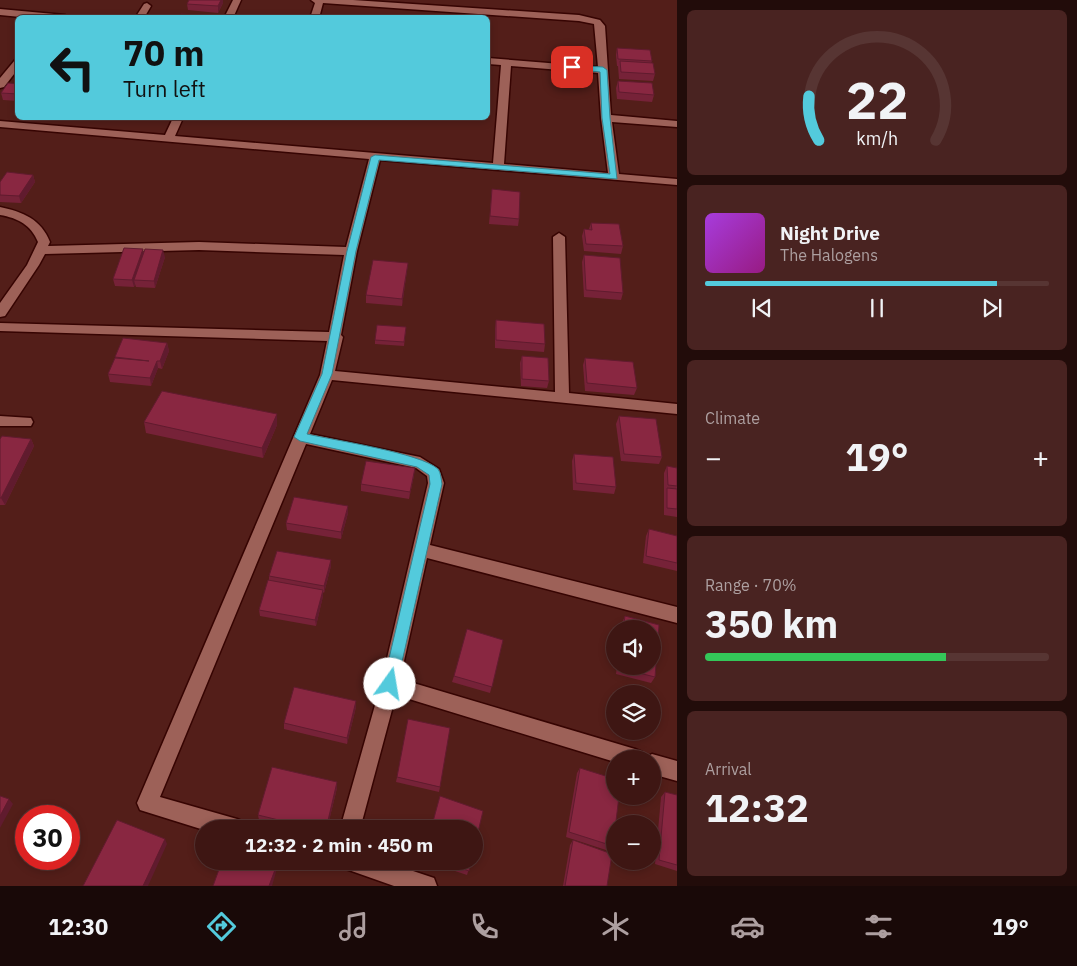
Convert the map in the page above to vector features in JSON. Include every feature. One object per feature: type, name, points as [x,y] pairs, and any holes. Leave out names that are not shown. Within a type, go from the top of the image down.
[{"type":"street","points":[[230,15],[237,0]]},
{"type":"street","points":[[315,0],[589,19],[597,22],[600,26],[606,118],[614,177]]},
{"type":"street","points":[[315,15],[320,0]]},
{"type":"street","points":[[141,15],[147,6]]},
{"type":"street","points":[[0,12],[31,15]]},
{"type":"street","points":[[490,62],[603,70]]},
{"type":"street","points":[[498,167],[499,110],[506,63]]},
{"type":"street","points":[[0,85],[15,66]]},
{"type":"street","points":[[606,118],[677,124]]},
{"type":"street","points":[[68,130],[75,120]]},
{"type":"street","points":[[168,138],[177,120]]},
{"type":"street","points":[[0,124],[677,182]]},
{"type":"street","points":[[206,820],[147,803],[327,374],[336,337],[351,251],[375,157]]},
{"type":"street","points":[[0,211],[13,213],[28,219],[42,234],[44,242],[33,265],[0,313]]},
{"type":"street","points":[[558,237],[562,398]]},
{"type":"street","points":[[40,250],[199,246],[351,251]]},
{"type":"street","points":[[0,327],[336,337]]},
{"type":"street","points":[[327,374],[677,409]]},
{"type":"street","points":[[0,421],[26,422]]},
{"type":"street","points":[[300,437],[420,463],[432,470],[436,484],[390,684],[352,820]]},
{"type":"street","points":[[422,550],[677,615]]},
{"type":"street","points":[[390,684],[606,750]]},
{"type":"street","points":[[661,767],[677,771]]},
{"type":"street","points":[[377,870],[426,886]]},
{"type":"building","points":[[189,0],[221,0],[218,6],[187,4]]},
{"type":"building","points":[[617,48],[650,50],[652,61],[618,59]]},
{"type":"building","points":[[620,61],[653,63],[655,74],[621,72]]},
{"type":"building","points":[[618,81],[652,83],[654,95],[619,92]]},
{"type":"building","points":[[8,83],[15,84],[15,94],[1,93]]},
{"type":"building","points":[[7,172],[33,175],[19,196],[0,195],[0,182]]},
{"type":"building","points":[[492,189],[520,192],[519,219],[490,216]]},
{"type":"building","points":[[591,223],[619,224],[623,246],[586,244],[584,229],[592,230]]},
{"type":"building","points":[[124,248],[143,249],[132,280],[113,279]]},
{"type":"building","points":[[145,249],[163,250],[154,281],[134,280]]},
{"type":"building","points":[[584,255],[620,258],[623,293],[586,290]]},
{"type":"building","points":[[373,260],[408,263],[402,299],[366,295]]},
{"type":"building","points":[[496,320],[544,324],[545,344],[496,340]]},
{"type":"building","points":[[377,325],[406,327],[404,342],[375,340]]},
{"type":"building","points":[[123,338],[167,343],[160,361],[157,361],[150,378],[108,374],[115,358],[149,361],[115,357]]},
{"type":"building","points":[[522,356],[548,358],[549,381],[522,379]]},
{"type":"building","points":[[585,358],[633,362],[637,388],[587,383]]},
{"type":"building","points":[[162,391],[277,414],[262,448],[144,422]]},
{"type":"building","points":[[619,416],[656,419],[662,457],[624,454]]},
{"type":"building","points":[[2,436],[31,439],[0,498],[0,439]]},
{"type":"building","points":[[574,454],[613,457],[616,487],[576,483]]},
{"type":"building","points":[[366,461],[415,468],[410,492],[361,484]]},
{"type":"building","points":[[667,466],[677,468],[677,486],[668,485]]},
{"type":"building","points":[[667,488],[677,489],[677,509],[667,508]]},
{"type":"building","points":[[294,497],[348,506],[341,532],[286,523]]},
{"type":"building","points":[[649,529],[677,536],[677,563],[646,556]]},
{"type":"building","points":[[277,551],[331,560],[324,586],[269,576]]},
{"type":"building","points":[[268,580],[323,590],[315,620],[259,610]]},
{"type":"building","points":[[625,616],[640,620],[624,620]]},
{"type":"building","points":[[467,629],[503,640],[492,687],[454,676]]},
{"type":"building","points":[[294,687],[356,701],[347,738],[284,723]]},
{"type":"building","points":[[408,719],[450,728],[440,787],[397,777]]},
{"type":"building","points":[[272,767],[337,782],[328,820],[279,820],[258,815]]},
{"type":"building","points":[[580,768],[606,776],[606,805],[618,805],[617,815],[606,815],[606,844],[569,832]]},
{"type":"building","points":[[665,792],[677,795],[677,865],[661,861]]},
{"type":"building","points":[[0,796],[9,799],[0,816]]},
{"type":"building","points":[[440,796],[483,811],[481,820],[433,820]]},
{"type":"building","points":[[117,820],[165,839],[143,886],[83,886]]},
{"type":"building","points":[[573,840],[606,852],[606,870],[610,870],[607,886],[565,886]]},
{"type":"building","points":[[219,870],[275,870],[269,886],[213,886]]},
{"type":"route","points":[[390,684],[422,550],[436,478],[432,470],[420,463],[300,437],[327,374],[336,337],[351,251],[375,157],[614,177],[606,118],[603,70],[572,67]]}]
